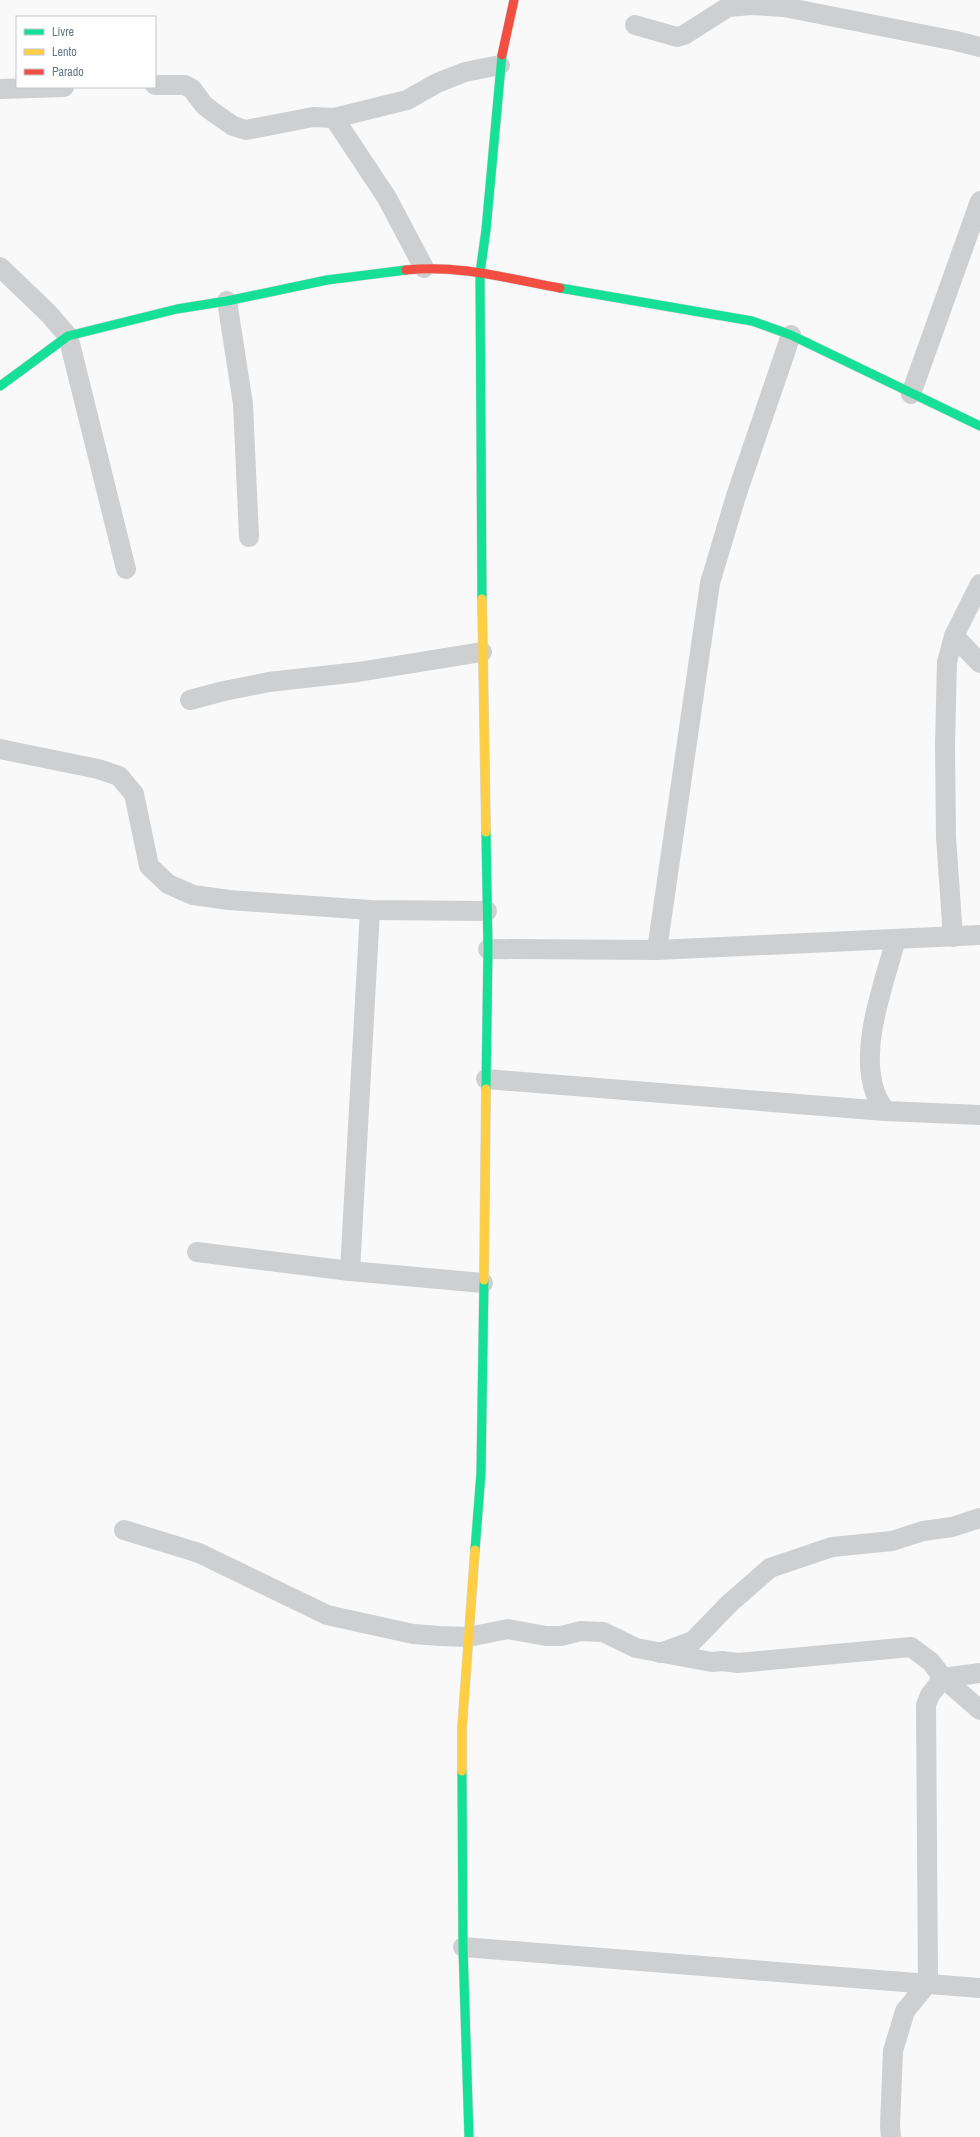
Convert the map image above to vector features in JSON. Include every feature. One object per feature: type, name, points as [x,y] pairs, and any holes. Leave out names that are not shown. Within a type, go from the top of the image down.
[{"type":"street","points":[[469,2137],[463,1947],[462,1728],[481,1473],[488,950],[482,652],[480,273],[486,230],[500,65],[514,0]]},
{"type":"street","points":[[636,25],[677,36],[684,36],[728,7],[784,3],[980,47]]},
{"type":"street","points":[[156,85],[185,85],[192,89],[204,105],[213,112],[233,126],[246,130],[313,117],[334,118],[408,100],[437,83],[465,72],[500,65]]},
{"type":"street","points":[[0,88],[16,88]]},
{"type":"street","points":[[334,118],[387,198],[424,268]]},
{"type":"street","points":[[911,394],[980,201]]},
{"type":"street","points":[[0,267],[48,313],[68,336],[126,569]]},
{"type":"street","points":[[0,386],[68,336],[176,309],[227,301],[327,280],[424,268],[480,273],[614,298],[752,321],[791,336],[980,426]]},
{"type":"street","points":[[227,301],[243,404],[249,537]]},
{"type":"street","points":[[657,950],[710,583],[736,496],[791,336]]},
{"type":"street","points":[[953,937],[946,837],[945,745],[947,662],[954,636],[980,584]]},
{"type":"street","points":[[954,636],[980,663]]},
{"type":"street","points":[[190,700],[224,691],[269,682],[358,672],[482,652]]},
{"type":"street","points":[[0,748],[98,769],[118,776],[134,794],[149,866],[168,884],[193,895],[229,900],[370,910],[487,911]]},
{"type":"street","points":[[350,1271],[370,910]]},
{"type":"street","points":[[488,950],[657,950],[980,936]]},
{"type":"street","points":[[885,1112],[875,1094],[870,1059],[873,1025],[896,939]]},
{"type":"street","points":[[486,1079],[885,1112],[980,1115]]},
{"type":"street","points":[[197,1252],[350,1271],[483,1283]]},
{"type":"street","points":[[660,1653],[693,1641],[730,1603],[770,1568],[832,1546],[892,1541],[924,1530],[952,1527],[980,1518]]},
{"type":"street","points":[[124,1530],[199,1553],[327,1615],[413,1634],[468,1637],[508,1629],[546,1636],[561,1636],[581,1631],[603,1632],[636,1648],[712,1662],[722,1661],[738,1663],[912,1648],[931,1662],[943,1678],[980,1710]]},
{"type":"street","points":[[892,2137],[890,2126],[893,2051],[905,2011],[928,1983],[926,1705],[930,1695],[943,1678],[980,1673]]},
{"type":"street","points":[[463,1947],[980,1988]]},
{"type":"traffic: fast","points":[[482,599],[480,273],[486,230],[502,55]]},
{"type":"traffic: fast","points":[[0,386],[68,336],[177,309],[227,301],[327,280],[406,270]]},
{"type":"traffic: fast","points":[[560,288],[752,321],[791,335],[980,426]]},
{"type":"traffic: fast","points":[[486,832],[488,949],[486,1089]]},
{"type":"traffic: fast","points":[[475,1550],[481,1473],[484,1280]]},
{"type":"traffic: fast","points":[[462,1771],[463,1947],[469,2137]]},
{"type":"traffic: slow","points":[[482,599],[486,832]]},
{"type":"traffic: slow","points":[[484,1280],[486,1089]]},
{"type":"traffic: slow","points":[[462,1771],[462,1728],[475,1550]]},
{"type":"traffic: jam","points":[[502,55],[514,0]]},
{"type":"traffic: jam","points":[[406,270],[445,269],[483,273],[560,288]]}]
